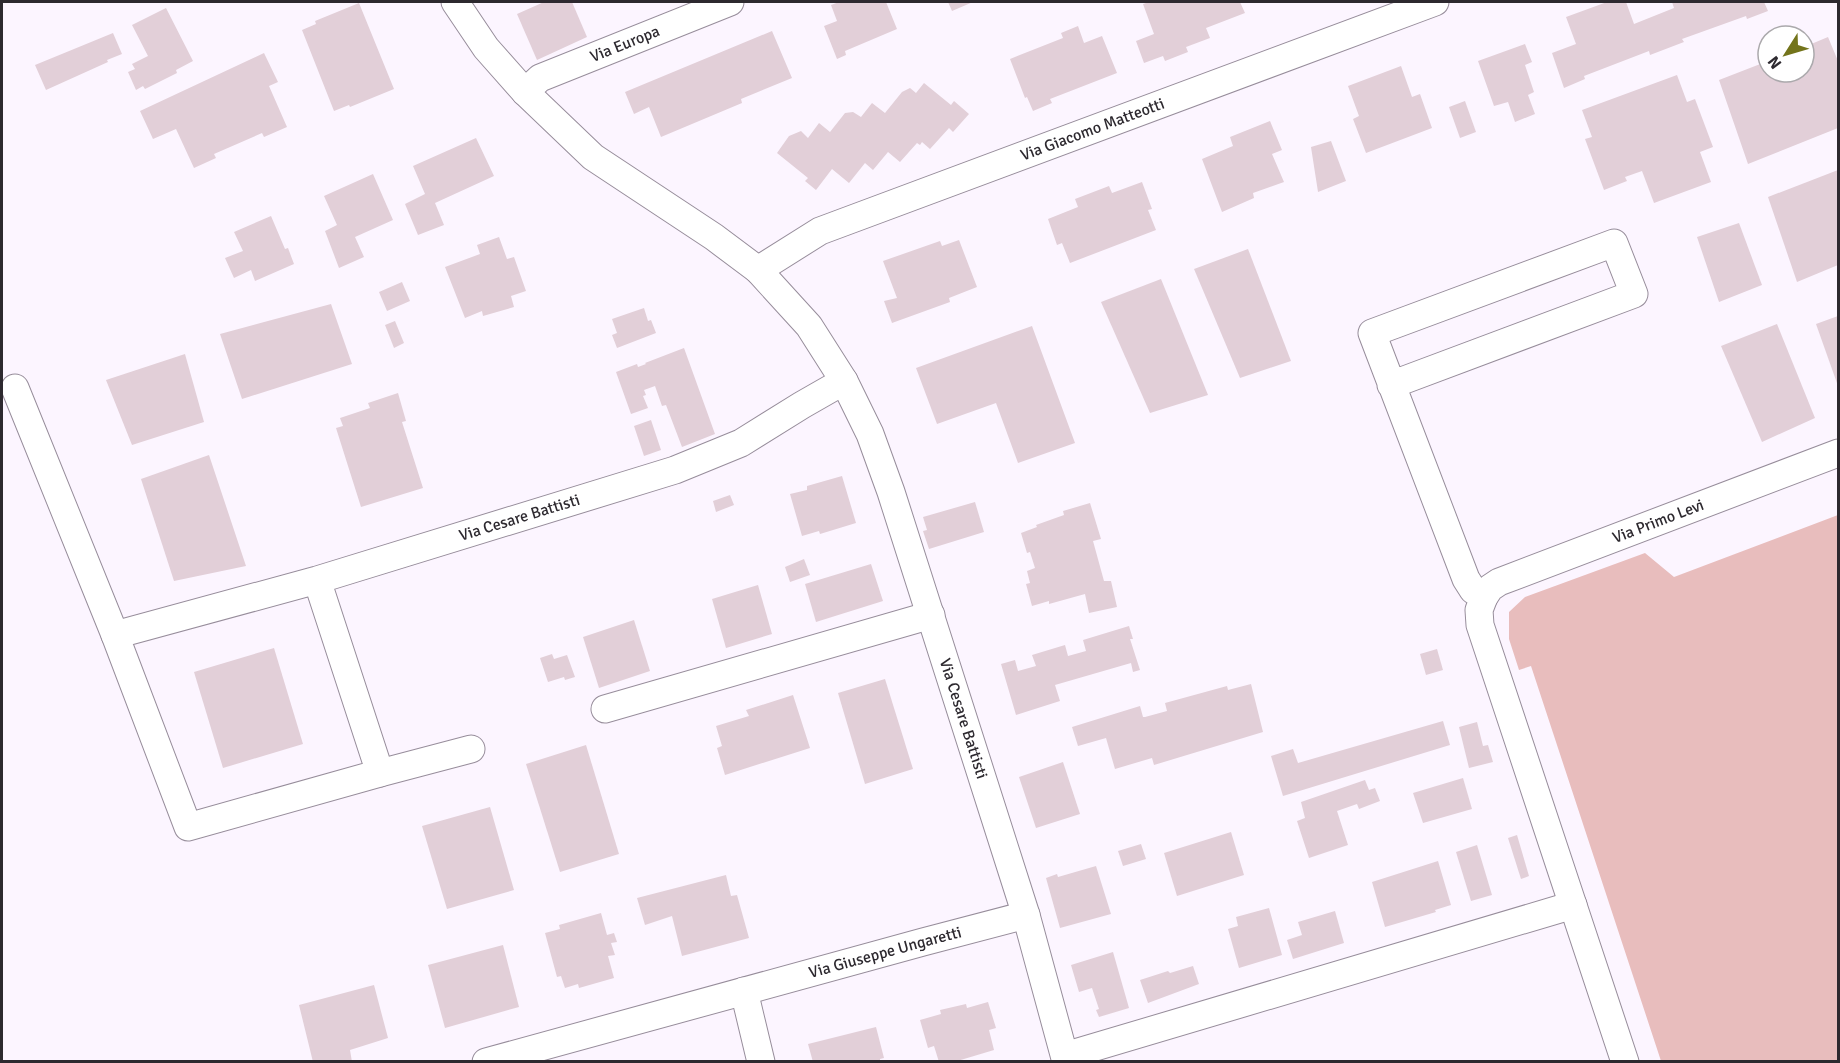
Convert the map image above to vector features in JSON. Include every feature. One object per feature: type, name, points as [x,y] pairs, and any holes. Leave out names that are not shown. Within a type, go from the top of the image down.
[{"type":"street","name":"Via Cesare Battisti","points":[[455,2],[486,48],[525,92],[593,157],[714,237],[758,270],[809,326],[844,381],[870,434],[891,492],[1026,915],[1065,1059]]},
{"type":"street","name":"Via Europa","points":[[525,92],[540,78],[730,2]]},
{"type":"street","name":"Via Giacomo Matteotti","points":[[758,270],[820,231],[1435,2]]},
{"type":"street","points":[[1391,385],[1634,294],[1614,243],[1372,333],[1391,385],[1466,579],[1473,590],[1484,597],[1479,610],[1480,626],[1625,1062]]},
{"type":"street","name":"Via Cesare Battisti","points":[[115,635],[317,580],[675,470],[741,443],[844,381]]},
{"type":"street","points":[[15,388],[115,635],[188,828],[471,749]]},
{"type":"street","name":"Via Primo Levi","points":[[1484,597],[1490,588],[1499,582],[1839,453]]},
{"type":"street","points":[[317,580],[380,773]]},
{"type":"street","points":[[605,709],[931,615]]},
{"type":"street","points":[[1065,1059],[1573,905]]},
{"type":"street","name":"Via Giuseppe Ungaretti","points":[[486,1062],[1026,915]]},
{"type":"street","points":[[744,991],[761,1062]]},
{"type":"shaded area","points":[[1838,515],[1838,1061],[1661,1061],[1531,666],[1519,670],[1509,639],[1509,612],[1525,597],[1645,553],[1674,577]]},
{"type":"building","points":[[544,2],[572,2],[587,37],[537,60],[517,14]]},
{"type":"building","points":[[839,2],[886,2],[897,29],[845,51],[846,55],[837,59],[824,26],[837,21],[831,5]]},
{"type":"building","points":[[948,2],[973,2],[952,11]]},
{"type":"building","points":[[1149,2],[1240,2],[1245,13],[1206,28],[1210,38],[1186,47],[1188,52],[1165,61],[1163,56],[1144,63],[1136,41],[1154,34],[1143,4]]},
{"type":"building","points":[[1607,2],[1626,2],[1634,24],[1674,8],[1672,2],[1764,2],[1768,11],[1747,19],[1746,16],[1682,39],[1684,42],[1650,55],[1649,51],[1584,76],[1585,79],[1564,88],[1552,53],[1576,44],[1566,17]]},
{"type":"building","points":[[359,3],[394,89],[334,111],[302,30],[316,24],[315,21]]},
{"type":"building","points":[[166,8],[193,61],[176,70],[177,73],[145,89],[143,86],[136,90],[128,72],[135,69],[132,64],[148,56],[132,25]]},
{"type":"building","points":[[1078,26],[1084,43],[1102,36],[1117,73],[1050,99],[1052,103],[1033,111],[1027,97],[1025,98],[1010,59],[1063,38],[1061,33]]},
{"type":"building","points":[[772,31],[792,78],[741,99],[742,103],[661,137],[649,107],[634,114],[625,92]]},
{"type":"building","points":[[113,33],[122,54],[46,90],[35,65]]},
{"type":"building","points":[[1828,37],[1838,61],[1838,128],[1748,164],[1719,80],[1756,66],[1756,84],[1816,84],[1816,42]]},
{"type":"building","points":[[1525,44],[1532,62],[1525,65],[1534,92],[1528,95],[1535,114],[1515,122],[1508,102],[1494,106],[1478,61]]},
{"type":"building","points":[[264,53],[278,82],[269,86],[287,127],[264,137],[262,133],[214,154],[216,158],[194,168],[176,129],[153,139],[140,111]]},
{"type":"building","points":[[1401,66],[1412,97],[1420,94],[1432,128],[1366,153],[1353,119],[1359,116],[1348,86]]},
{"type":"building","points":[[1677,75],[1687,102],[1695,99],[1713,147],[1700,152],[1711,182],[1654,203],[1642,171],[1625,177],[1627,181],[1604,190],[1585,139],[1592,137],[1582,110]]},
{"type":"building","points":[[924,83],[951,105],[954,101],[969,114],[953,132],[949,128],[930,149],[922,142],[920,145],[917,143],[900,162],[888,152],[873,170],[865,163],[849,183],[832,169],[816,190],[805,181],[808,178],[777,153],[789,136],[801,131],[808,138],[819,123],[830,132],[845,113],[853,112],[861,117],[872,103],[885,113],[902,92],[910,88],[916,93]]},
{"type":"building","points":[[1465,101],[1476,132],[1460,138],[1449,107]]},
{"type":"building","points":[[1270,121],[1282,150],[1272,154],[1284,182],[1253,193],[1254,198],[1222,212],[1202,159],[1233,146],[1230,137]]},
{"type":"building","points":[[476,138],[494,176],[435,203],[444,225],[418,235],[405,204],[425,194],[413,166]]},
{"type":"building","points":[[1331,141],[1346,181],[1318,192],[1311,147]]},
{"type":"building","points":[[1838,170],[1838,265],[1797,282],[1768,197]]},
{"type":"building","points":[[373,174],[393,220],[355,237],[364,257],[339,268],[325,231],[337,225],[324,196]]},
{"type":"building","points":[[1142,182],[1152,209],[1148,210],[1156,230],[1070,263],[1062,243],[1057,245],[1048,219],[1078,207],[1075,199],[1109,186],[1112,193]]},
{"type":"building","points":[[271,216],[294,264],[255,281],[251,270],[234,278],[225,258],[243,251],[234,232]]},
{"type":"building","points":[[1739,223],[1762,285],[1719,302],[1697,237]]},
{"type":"building","points":[[499,237],[507,259],[514,257],[526,291],[511,296],[514,307],[483,316],[482,311],[465,318],[445,267],[480,254],[477,245]]},
{"type":"building","points":[[959,240],[977,287],[949,298],[950,302],[892,323],[884,301],[897,298],[883,261],[940,241],[942,246]]},
{"type":"building","points":[[1248,249],[1291,361],[1240,378],[1194,269]]},
{"type":"building","points":[[1161,279],[1208,395],[1150,413],[1101,302]]},
{"type":"building","points":[[402,282],[410,301],[387,311],[379,292]]},
{"type":"building","points":[[331,304],[352,364],[242,399],[220,334]]},
{"type":"building","points":[[644,308],[648,321],[651,320],[656,333],[617,348],[612,335],[617,333],[612,319]]},
{"type":"building","points":[[1838,316],[1838,386],[1816,324]]},
{"type":"building","points":[[395,321],[404,343],[394,348],[385,325]]},
{"type":"building","points":[[1777,324],[1815,418],[1762,442],[1721,346]]},
{"type":"building","points":[[1032,326],[1075,443],[1018,463],[996,403],[937,424],[916,368]]},
{"type":"building","points":[[684,348],[715,434],[682,447],[666,405],[662,406],[655,386],[644,390],[646,395],[643,396],[648,408],[631,414],[616,372],[637,364],[638,367]]},
{"type":"building","points":[[185,354],[204,422],[132,445],[106,380]]},
{"type":"building","points":[[398,393],[406,421],[402,422],[423,488],[361,507],[336,428],[343,426],[340,418],[370,408],[368,403]]},
{"type":"building","points":[[651,420],[661,450],[644,456],[634,426]]},
{"type":"building","points":[[209,455],[246,566],[174,581],[141,479]]},
{"type":"building","points":[[842,476],[856,523],[820,534],[819,531],[802,536],[790,494],[807,490],[807,486]]},
{"type":"building","points":[[730,495],[734,505],[716,512],[713,501]]},
{"type":"building","points":[[975,502],[984,532],[929,549],[923,531],[927,530],[923,517]]},
{"type":"building","points":[[1090,503],[1101,539],[1093,541],[1104,581],[1111,581],[1117,607],[1089,613],[1085,594],[1049,604],[1049,601],[1032,606],[1026,584],[1030,583],[1027,571],[1035,568],[1030,552],[1027,553],[1021,533],[1064,515],[1063,511]]},
{"type":"building","points":[[804,559],[810,575],[790,582],[785,567]]},
{"type":"building","points":[[871,564],[883,601],[816,622],[805,584]]},
{"type":"building","points":[[758,585],[772,634],[726,648],[712,599]]},
{"type":"building","points":[[634,620],[650,671],[599,688],[583,637]]},
{"type":"building","points":[[1129,626],[1133,639],[1130,639],[1140,670],[1133,672],[1131,663],[1055,685],[1060,701],[1016,715],[1001,664],[1015,660],[1018,671],[1036,666],[1032,655],[1065,645],[1068,656],[1086,651],[1083,640]]},
{"type":"building","points":[[274,648],[303,744],[223,768],[194,672]]},
{"type":"building","points":[[1437,649],[1443,670],[1426,675],[1420,654]]},
{"type":"building","points":[[552,654],[554,659],[567,655],[575,677],[565,680],[564,677],[548,682],[540,658]]},
{"type":"building","points":[[885,679],[913,769],[865,784],[838,693]]},
{"type":"building","points":[[1251,684],[1263,732],[1154,765],[1152,758],[1115,769],[1106,738],[1078,746],[1072,727],[1140,706],[1143,717],[1145,717],[1167,711],[1165,703],[1227,686],[1228,690]]},
{"type":"building","points":[[793,695],[810,748],[725,775],[717,748],[722,746],[716,726],[749,716],[746,710]]},
{"type":"building","points":[[1443,721],[1450,745],[1283,796],[1271,756],[1293,749],[1298,763]]},
{"type":"building","points":[[1477,722],[1483,746],[1488,745],[1493,762],[1469,768],[1459,727]]},
{"type":"building","points":[[586,745],[619,854],[560,872],[526,764]]},
{"type":"building","points":[[1063,762],[1080,814],[1036,828],[1019,777]]},
{"type":"building","points":[[1463,778],[1472,809],[1423,823],[1413,793]]},
{"type":"building","points":[[1365,780],[1369,790],[1375,788],[1380,801],[1359,809],[1357,804],[1337,811],[1348,845],[1309,858],[1297,821],[1305,818],[1301,802]]},
{"type":"building","points":[[490,807],[514,890],[447,909],[422,826]]},
{"type":"building","points":[[1231,832],[1244,875],[1177,896],[1164,853]]},
{"type":"building","points":[[1517,835],[1529,876],[1521,879],[1508,838]]},
{"type":"building","points":[[1141,844],[1146,859],[1123,866],[1118,851]]},
{"type":"building","points":[[1477,845],[1492,895],[1471,901],[1456,852]]},
{"type":"building","points":[[1438,861],[1451,905],[1435,910],[1436,912],[1385,927],[1372,882]]},
{"type":"building","points":[[1096,866],[1111,914],[1060,928],[1046,878],[1057,874],[1058,877]]},
{"type":"building","points":[[726,875],[731,896],[737,895],[749,938],[682,956],[672,916],[645,925],[637,898]]},
{"type":"building","points":[[1269,908],[1282,955],[1239,968],[1228,929],[1238,926],[1236,917]]},
{"type":"building","points":[[1335,911],[1344,943],[1293,959],[1287,940],[1302,935],[1298,922]]},
{"type":"building","points":[[601,913],[607,935],[614,933],[617,942],[611,943],[615,955],[608,956],[614,978],[579,988],[578,984],[565,988],[561,976],[557,977],[545,933],[560,929],[559,925]]},
{"type":"building","points":[[503,945],[519,1007],[445,1028],[428,965]]},
{"type":"building","points":[[1113,952],[1129,1008],[1099,1017],[1096,1010],[1099,1009],[1092,988],[1079,992],[1071,965]]},
{"type":"building","points":[[1193,966],[1199,984],[1148,1003],[1140,980]]},
{"type":"building","points":[[374,985],[388,1038],[350,1050],[352,1062],[313,1062],[299,1005]]},
{"type":"building","points":[[988,1002],[996,1028],[989,1030],[994,1050],[954,1062],[939,1062],[934,1046],[928,1048],[920,1020],[941,1014],[940,1010],[966,1004],[967,1008]]},
{"type":"building","points":[[876,1027],[884,1058],[880,1059],[880,1062],[813,1062],[808,1044]]}]
